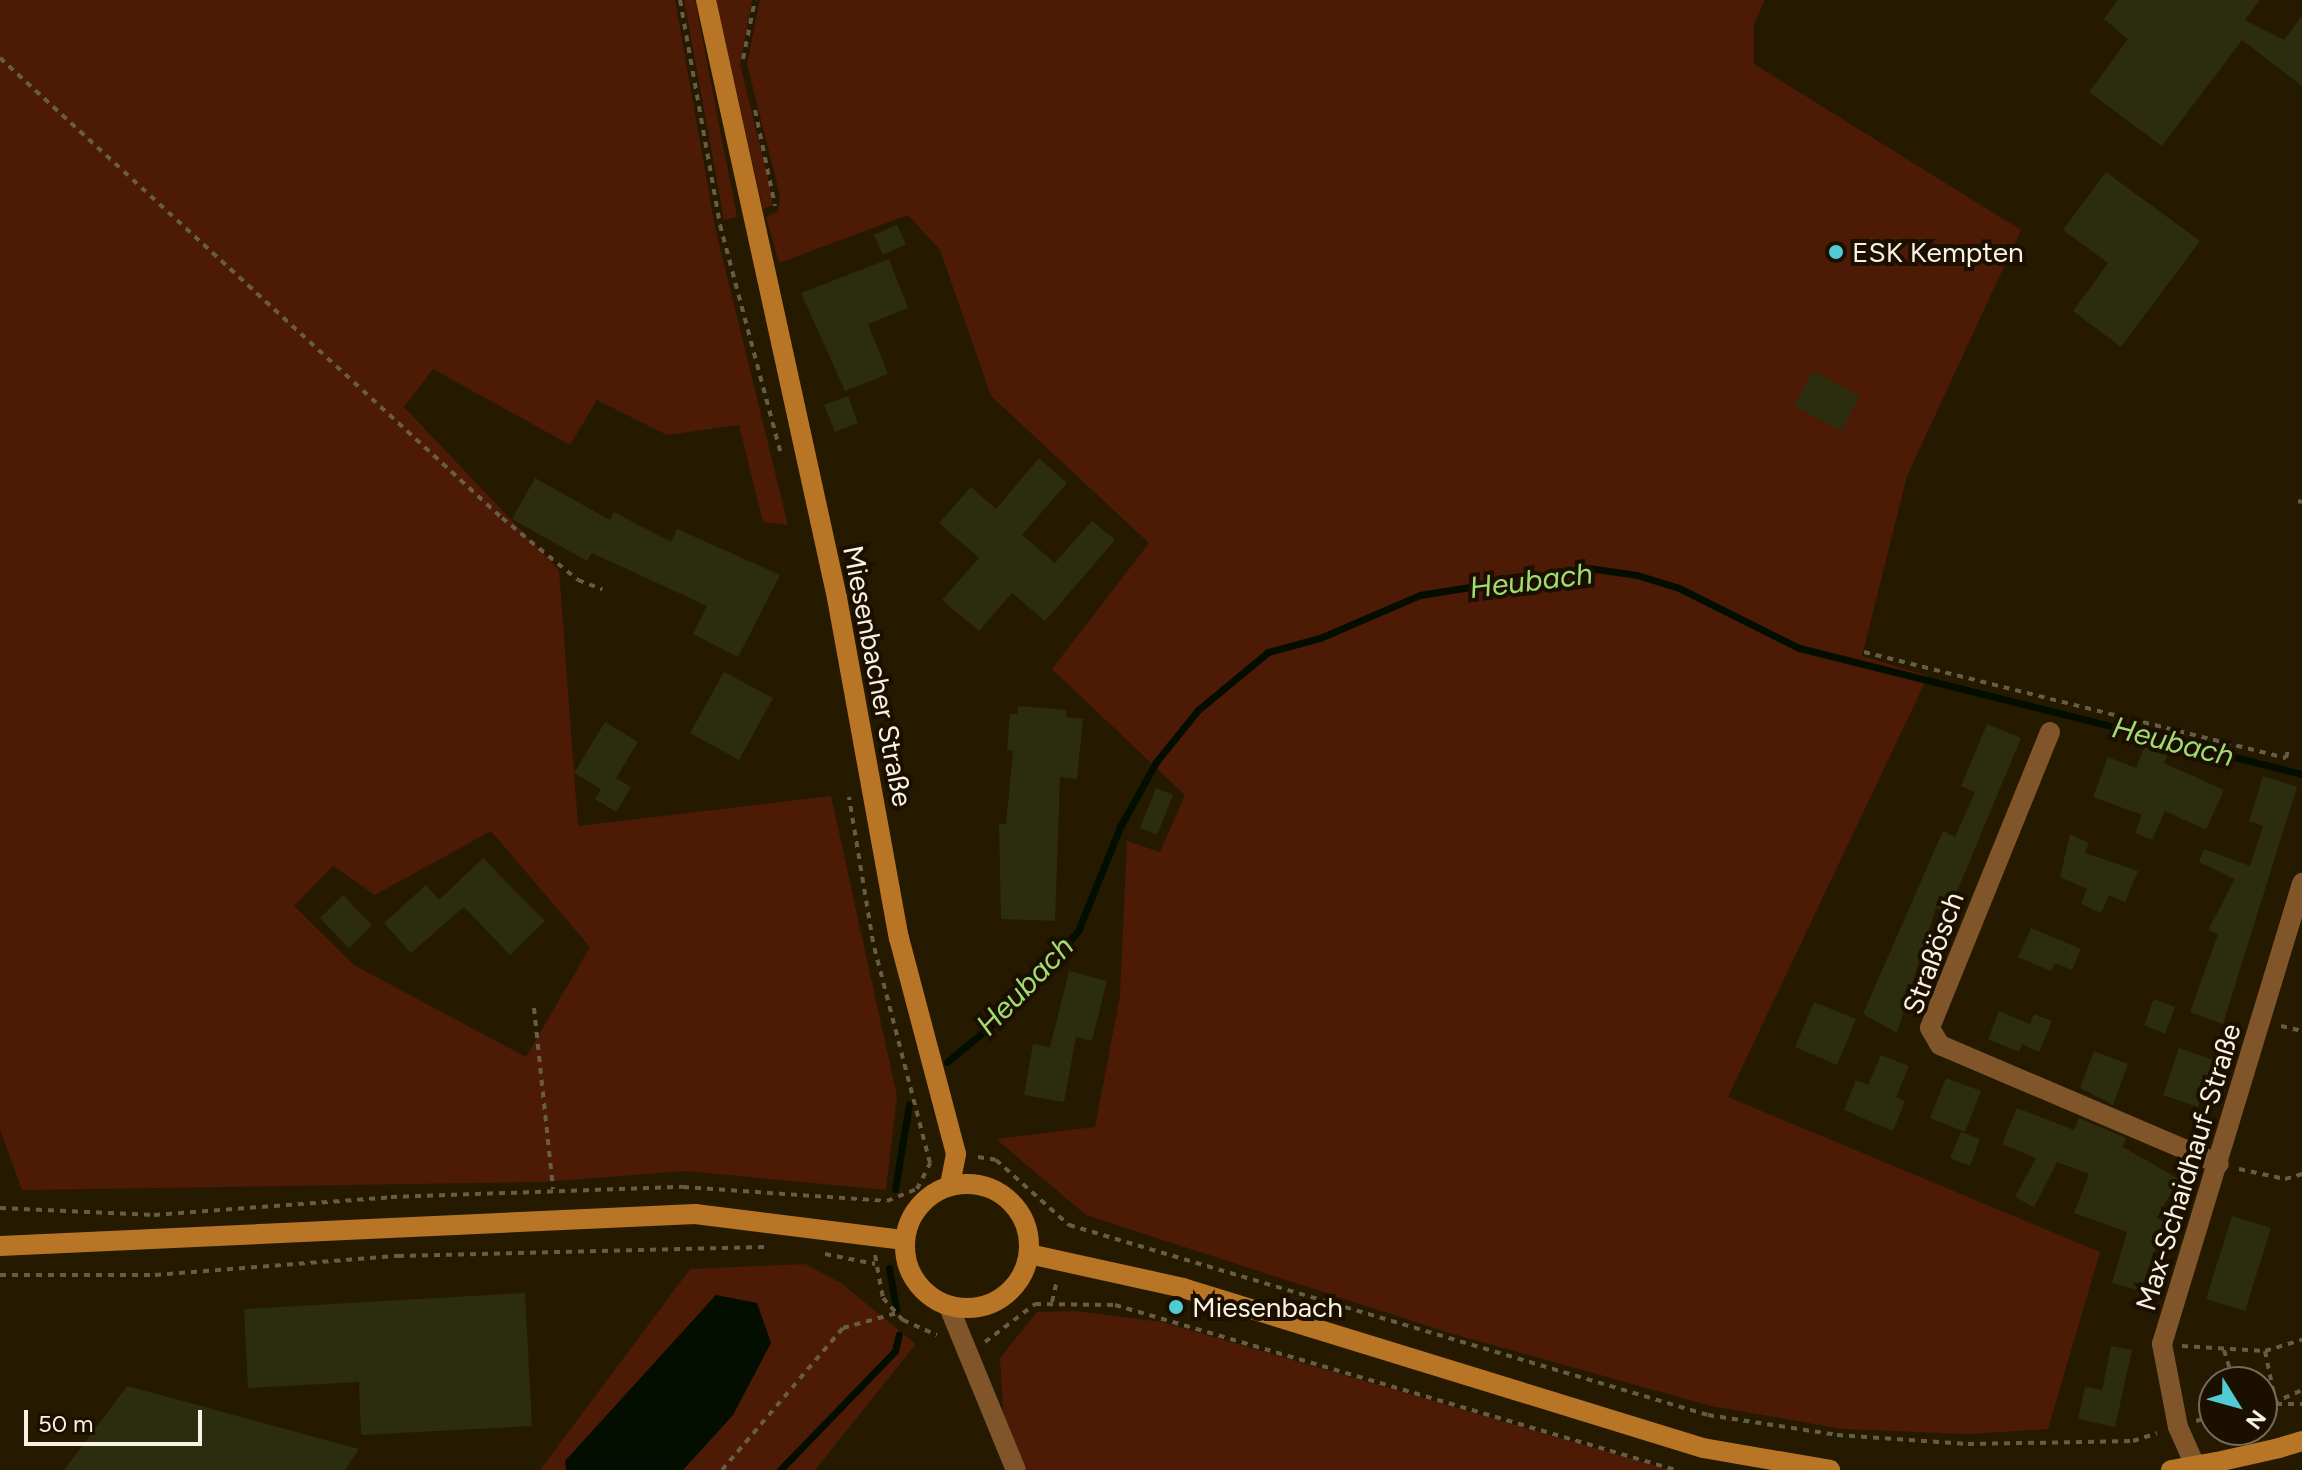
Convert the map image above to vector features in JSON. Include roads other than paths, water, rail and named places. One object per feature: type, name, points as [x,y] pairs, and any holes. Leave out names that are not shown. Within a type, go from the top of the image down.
[{"type":"main road","name":"Miesenbacher Straße","points":[[706,0],[741,177],[837,598],[899,938],[956,1154],[950,1185]]},
{"type":"main road","points":[[980,1184],[1010,1199],[1027,1228],[1029,1254],[1012,1289],[985,1306],[949,1307],[919,1285],[907,1267],[904,1240],[919,1205],[950,1185],[980,1184]]},
{"type":"main road","points":[[0,1246],[156,1243],[695,1214],[904,1240]]},
{"type":"main road","points":[[1029,1254],[1183,1288],[1703,1448],[1830,1470]]},
{"type":"main road","points":[[2171,1470],[2196,1469],[2302,1441]]},
{"type":"street","name":"Straßösch","points":[[2050,732],[1930,1028],[1940,1045],[2219,1164]]},
{"type":"street","name":"Max-Schaidhauf-Straße","points":[[2196,1469],[2178,1427],[2162,1344],[2302,883]]},
{"type":"street","points":[[949,1307],[961,1343],[1016,1470]]},
{"type":"waterway","name":"Heubach","points":[[947,1062],[1000,1018],[1078,931],[1120,827],[1156,762],[1198,710],[1268,652],[1320,638],[1420,595],[1588,568],[1637,575],[1679,588],[1799,648],[2302,774]]},
{"type":"waterway","name":"Heubach","points":[[895,1189],[909,1104]]},
{"type":"waterway","name":"Heubach","points":[[889,1268],[896,1309]]},
{"type":"waterway","name":"Heubach","points":[[780,1470],[895,1351],[899,1334]]},
{"type":"place","name":"ESK Kempten","points":[[1836,252]]},
{"type":"place","name":"Miesenbach","points":[[1176,1307]]}]
